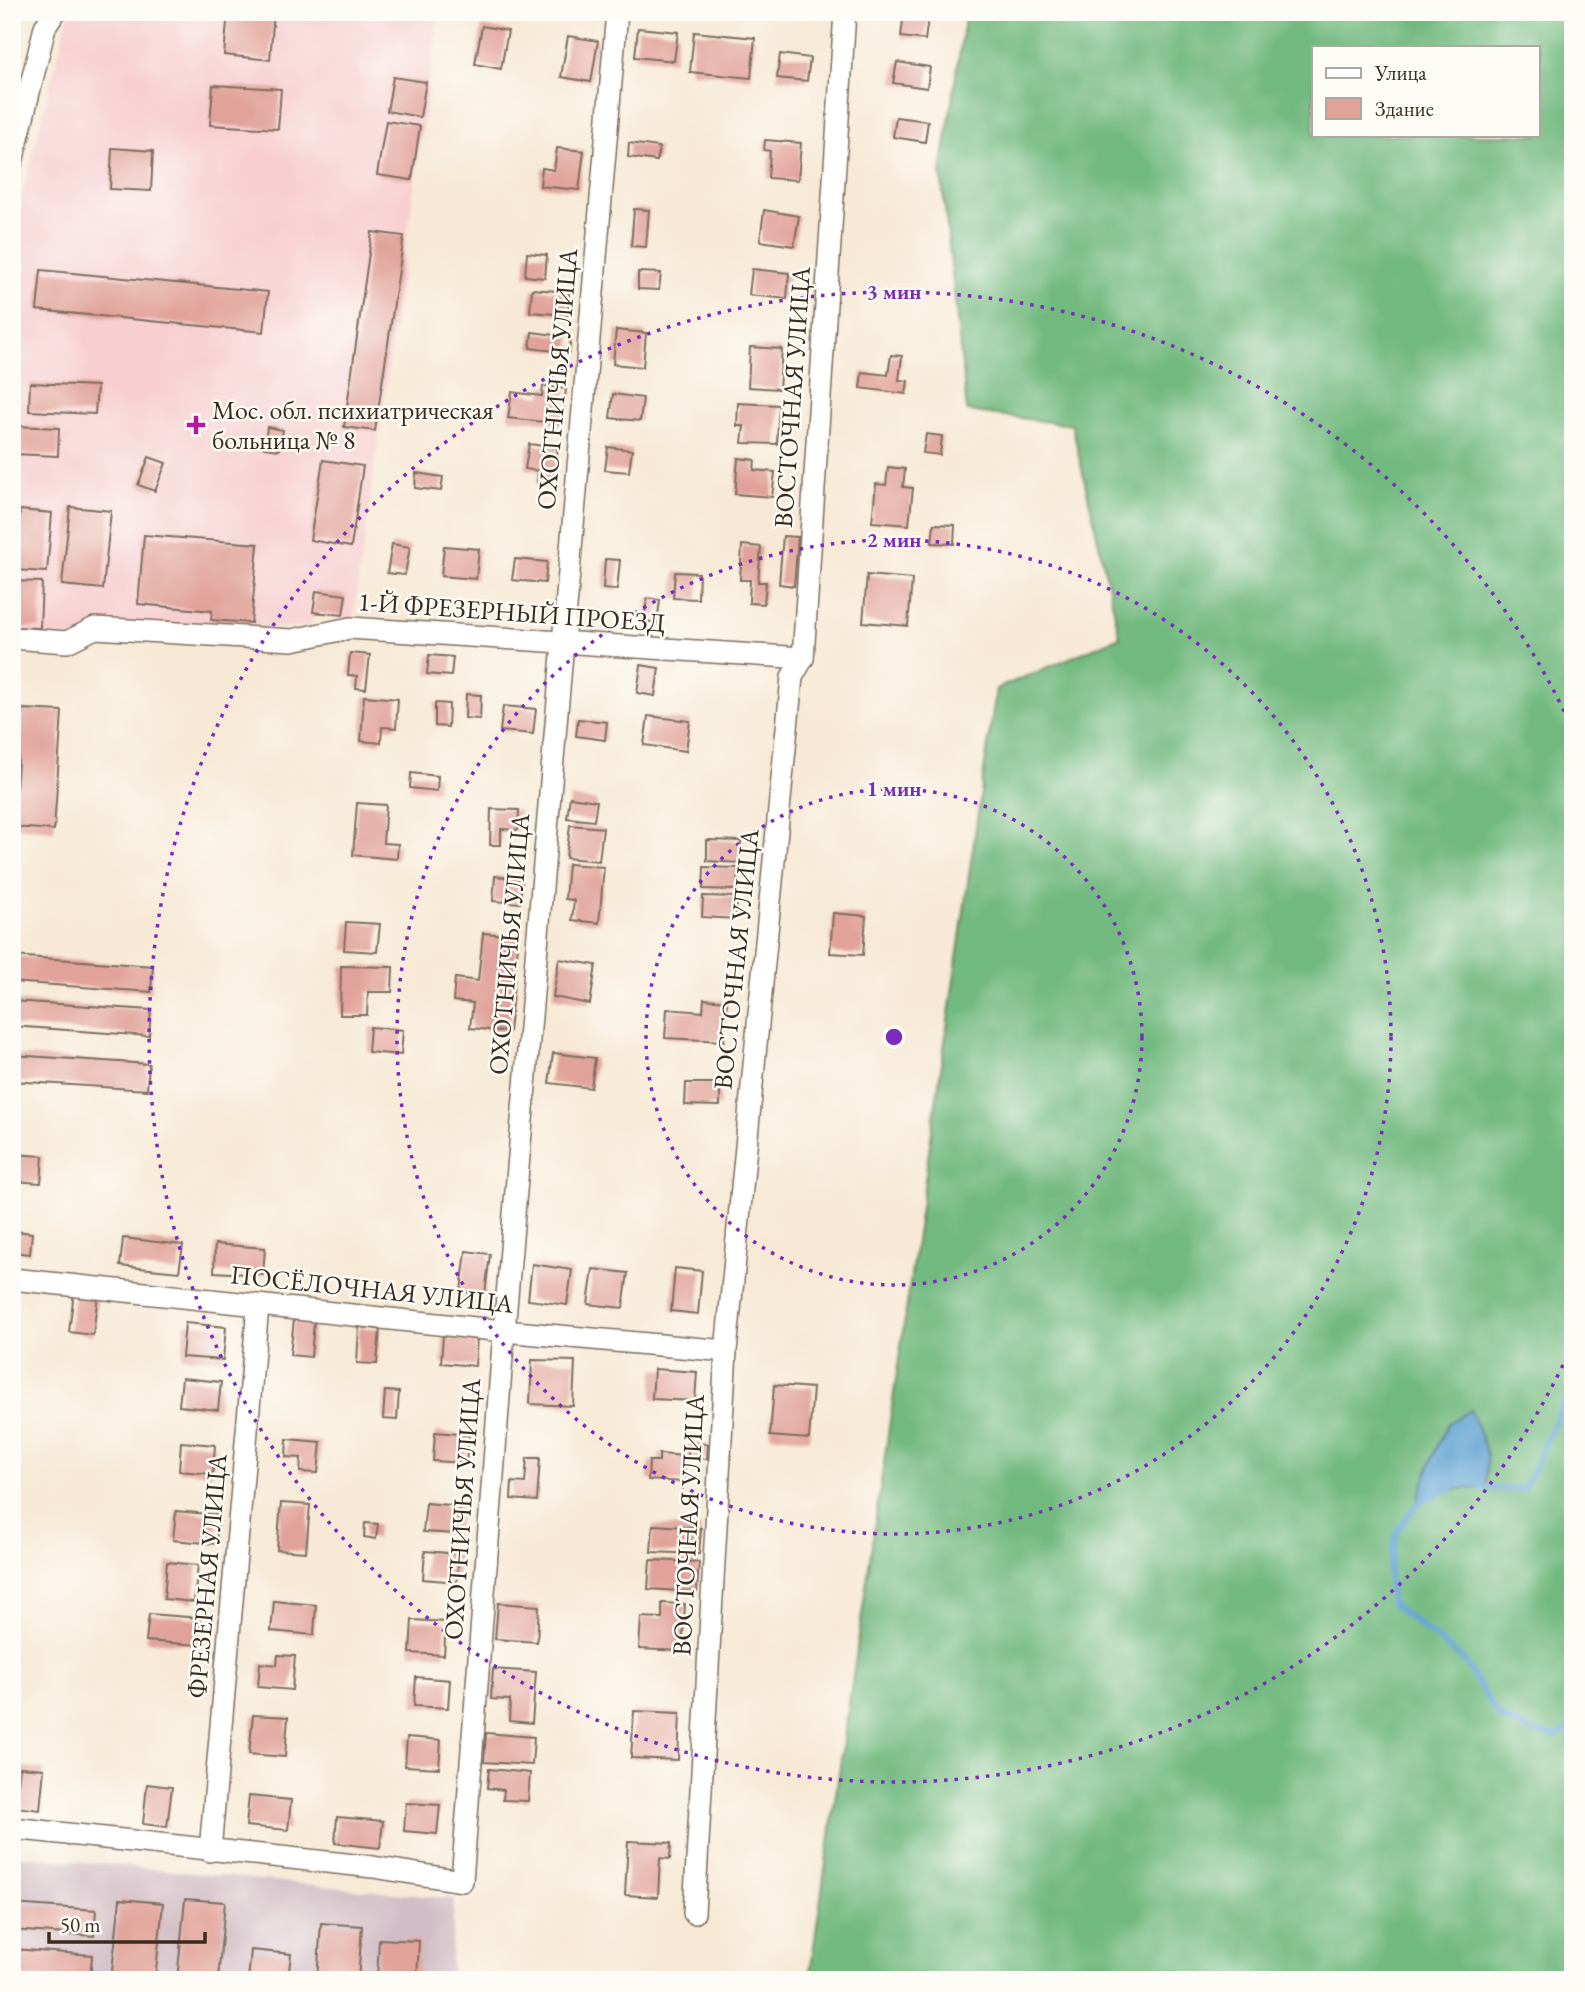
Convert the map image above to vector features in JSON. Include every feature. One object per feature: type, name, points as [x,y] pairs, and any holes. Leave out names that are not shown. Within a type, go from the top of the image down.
[{"type":"street","points":[[12,162],[45,27],[55,12]]},
{"type":"street","name":"ОХОТНИЧЬЯ УЛИЦА","points":[[211,1851],[373,1867],[462,1881],[504,1331],[617,12]]},
{"type":"street","name":"ВОСТОЧНАЯ УЛИЦА","points":[[694,1913],[726,1351],[792,677],[803,658],[845,12]]},
{"type":"street","name":"1-Й ФРЕЗЕРНЫЙ ПРОЕЗД","points":[[12,638],[67,642],[95,628],[292,640],[351,628],[803,658]]},
{"type":"street","name":"ПОСЁЛОЧНАЯ УЛИЦА","points":[[12,1279],[504,1331],[726,1351]]},
{"type":"street","name":"ФРЕЗЕРНАЯ УЛИЦА","points":[[211,1851],[258,1306]]},
{"type":"street","points":[[12,1828],[211,1851]]},
{"type":"shaded area","name":"Мос. обл. психиатрическая больница № 8","points":[[69,12],[439,12],[353,619],[315,615],[309,627],[66,637],[12,632],[13,230]]},
{"type":"shaded area","points":[[12,1855],[454,1899],[450,1980],[12,1980]]},
{"type":"green space","points":[[966,12],[1573,12],[1573,1980],[809,1980],[996,689],[1120,637],[1072,425],[967,411],[941,172]]},
{"type":"water","points":[[1471,1410],[1487,1454],[1486,1488],[1445,1490],[1416,1505],[1434,1453],[1449,1423]]},
{"type":"building","points":[[228,12],[274,12],[270,60],[224,55]]},
{"type":"building","points":[[904,12],[929,12],[925,40],[901,37]]},
{"type":"building","points":[[482,26],[508,31],[501,69],[475,64]]},
{"type":"building","points":[[638,28],[678,32],[674,61],[635,57]]},
{"type":"building","points":[[694,32],[755,38],[751,78],[690,72]]},
{"type":"building","points":[[568,36],[598,41],[591,82],[561,77]]},
{"type":"building","points":[[780,54],[810,58],[807,81],[777,78]]},
{"type":"building","points":[[897,62],[930,67],[927,88],[893,83]]},
{"type":"building","points":[[393,77],[426,82],[420,117],[387,111]]},
{"type":"building","points":[[213,85],[281,89],[278,129],[210,125]]},
{"type":"building","points":[[896,117],[928,121],[925,142],[893,137]]},
{"type":"building","points":[[386,121],[420,126],[412,180],[377,175]]},
{"type":"building","points":[[765,140],[801,143],[798,180],[768,178],[770,151],[764,150]]},
{"type":"building","points":[[629,143],[659,147],[657,161],[628,157]]},
{"type":"building","points":[[112,148],[153,151],[151,191],[110,189]]},
{"type":"building","points":[[557,148],[584,151],[579,190],[540,186],[542,168],[554,170]]},
{"type":"building","points":[[634,209],[649,210],[646,247],[631,246]]},
{"type":"building","points":[[764,210],[799,216],[794,246],[760,241]]},
{"type":"building","points":[[372,232],[404,236],[375,431],[344,427]]},
{"type":"building","points":[[527,253],[547,255],[545,278],[525,276]]},
{"type":"building","points":[[752,269],[789,273],[787,299],[749,295]]},
{"type":"building","points":[[41,270],[268,292],[264,332],[37,310]]},
{"type":"building","points":[[638,272],[661,273],[659,290],[638,289]]},
{"type":"building","points":[[532,289],[569,292],[568,315],[530,312]]},
{"type":"building","points":[[616,330],[646,333],[643,367],[613,364]]},
{"type":"building","points":[[532,332],[571,337],[569,353],[530,348]]},
{"type":"building","points":[[750,347],[782,349],[779,389],[748,387]]},
{"type":"building","points":[[891,355],[902,356],[899,380],[908,381],[906,394],[860,388],[862,372],[888,375]]},
{"type":"building","points":[[30,383],[97,386],[95,414],[29,411]]},
{"type":"building","points":[[543,386],[566,389],[562,424],[508,418],[512,392],[542,396]]},
{"type":"building","points":[[613,394],[643,398],[640,421],[610,418]]},
{"type":"building","points":[[738,403],[779,405],[777,444],[742,443],[744,426],[737,426]]},
{"type":"building","points":[[15,426],[59,428],[58,456],[14,454]]},
{"type":"building","points":[[267,427],[283,430],[279,450],[264,448]]},
{"type":"building","points":[[926,434],[942,436],[940,455],[923,453]]},
{"type":"building","points":[[529,444],[558,448],[552,485],[537,483],[539,471],[525,469]]},
{"type":"building","points":[[608,447],[632,450],[629,472],[605,470]]},
{"type":"building","points":[[149,457],[166,463],[155,491],[138,485]]},
{"type":"building","points":[[738,458],[755,460],[754,470],[775,472],[772,497],[735,494]]},
{"type":"building","points":[[323,460],[363,466],[351,547],[310,540]]},
{"type":"building","points":[[888,467],[905,469],[903,487],[913,488],[909,525],[872,522],[876,484],[886,485]]},
{"type":"building","points":[[416,473],[443,477],[441,491],[415,488]]},
{"type":"building","points":[[70,507],[111,511],[103,589],[62,585]]},
{"type":"building","points":[[20,510],[52,513],[47,572],[15,570]]},
{"type":"building","points":[[934,524],[955,525],[954,544],[932,543]]},
{"type":"building","points":[[144,535],[258,544],[251,623],[211,620],[212,611],[138,604]]},
{"type":"building","points":[[783,536],[798,537],[794,586],[779,584]]},
{"type":"building","points":[[392,544],[410,547],[405,575],[387,573]]},
{"type":"building","points":[[742,545],[761,547],[758,582],[766,582],[764,604],[749,603],[750,580],[740,580]]},
{"type":"building","points":[[444,546],[479,549],[476,579],[441,576]]},
{"type":"building","points":[[515,559],[547,562],[545,583],[512,580]]},
{"type":"building","points":[[605,559],[620,560],[617,590],[603,589]]},
{"type":"building","points":[[675,572],[699,573],[698,599],[673,598]]},
{"type":"building","points":[[867,575],[912,579],[908,626],[863,622]]},
{"type":"building","points":[[12,581],[42,582],[40,628],[12,627]]},
{"type":"building","points":[[316,591],[346,595],[343,615],[313,612]]},
{"type":"building","points":[[647,598],[660,600],[657,623],[644,621]]},
{"type":"building","points":[[350,653],[370,655],[366,689],[356,688],[357,676],[348,675]]},
{"type":"building","points":[[429,655],[453,657],[451,676],[427,674]]},
{"type":"building","points":[[641,665],[659,668],[655,696],[637,693]]},
{"type":"building","points":[[466,694],[481,695],[480,719],[465,718]]},
{"type":"building","points":[[364,696],[398,699],[396,728],[382,727],[381,743],[361,741]]},
{"type":"building","points":[[435,703],[449,704],[448,727],[435,726]]},
{"type":"building","points":[[503,706],[536,709],[533,734],[500,731]]},
{"type":"building","points":[[22,709],[62,711],[54,830],[13,827]]},
{"type":"building","points":[[648,716],[690,721],[686,751],[644,745]]},
{"type":"building","points":[[578,719],[607,722],[605,740],[576,736]]},
{"type":"building","points":[[411,773],[438,776],[437,791],[410,788]]},
{"type":"building","points":[[570,797],[597,801],[594,821],[567,818]]},
{"type":"building","points":[[357,803],[386,805],[383,843],[398,844],[397,859],[353,855]]},
{"type":"building","points":[[491,809],[519,810],[518,830],[501,829],[501,845],[490,845]]},
{"type":"building","points":[[570,825],[603,828],[599,861],[566,858]]},
{"type":"building","points":[[707,840],[741,841],[740,863],[707,861]]},
{"type":"building","points":[[568,864],[604,867],[599,923],[572,920],[574,900],[565,899]]},
{"type":"building","points":[[704,867],[738,868],[737,890],[703,889]]},
{"type":"building","points":[[495,876],[522,879],[520,903],[493,901]]},
{"type":"building","points":[[703,896],[737,897],[736,919],[702,917]]},
{"type":"building","points":[[833,913],[866,916],[863,955],[830,953]]},
{"type":"building","points":[[346,922],[380,924],[377,952],[344,950]]},
{"type":"building","points":[[483,933],[519,936],[509,1032],[470,1028],[473,1003],[453,1001],[455,978],[478,981]]},
{"type":"building","points":[[12,956],[153,966],[151,992],[12,982]]},
{"type":"building","points":[[559,959],[596,965],[590,1004],[553,997]]},
{"type":"building","points":[[341,966],[393,967],[392,992],[368,992],[367,1015],[340,1015]]},
{"type":"building","points":[[704,999],[727,1001],[724,1041],[665,1038],[667,1009],[703,1012]]},
{"type":"building","points":[[12,1001],[151,1010],[149,1036],[12,1026]]},
{"type":"building","points":[[370,1027],[403,1030],[401,1055],[368,1052]]},
{"type":"building","points":[[553,1053],[595,1058],[591,1088],[549,1083]]},
{"type":"building","points":[[12,1055],[149,1064],[147,1090],[12,1081]]},
{"type":"building","points":[[686,1083],[720,1083],[720,1106],[685,1105]]},
{"type":"building","points":[[12,1154],[43,1156],[41,1183],[12,1181]]},
{"type":"building","points":[[12,1213],[17,1214],[15,1231],[32,1233],[30,1254],[12,1252]]},
{"type":"building","points":[[123,1238],[183,1245],[179,1272],[120,1266]]},
{"type":"building","points":[[215,1244],[265,1248],[263,1275],[214,1272]]},
{"type":"building","points":[[466,1251],[490,1254],[485,1294],[461,1291]]},
{"type":"building","points":[[532,1264],[572,1270],[567,1305],[528,1300]]},
{"type":"building","points":[[675,1268],[702,1271],[698,1314],[671,1311]]},
{"type":"building","points":[[593,1269],[628,1273],[623,1308],[588,1304]]},
{"type":"building","points":[[74,1292],[98,1295],[93,1335],[69,1332]]},
{"type":"building","points":[[294,1319],[314,1321],[311,1357],[290,1355]]},
{"type":"building","points":[[185,1323],[226,1327],[223,1360],[182,1357]]},
{"type":"building","points":[[359,1327],[380,1329],[377,1364],[357,1363]]},
{"type":"building","points":[[443,1335],[477,1337],[475,1366],[441,1363]]},
{"type":"building","points":[[532,1360],[575,1361],[573,1406],[530,1404]]},
{"type":"building","points":[[654,1369],[697,1372],[695,1401],[652,1399]]},
{"type":"building","points":[[182,1378],[221,1382],[218,1410],[179,1406]]},
{"type":"building","points":[[774,1385],[813,1388],[809,1439],[770,1436]]},
{"type":"building","points":[[385,1391],[399,1392],[397,1420],[383,1419]]},
{"type":"building","points":[[435,1432],[469,1435],[466,1463],[433,1461]]},
{"type":"building","points":[[287,1439],[321,1442],[318,1473],[300,1472],[301,1458],[286,1457]]},
{"type":"building","points":[[181,1442],[215,1445],[213,1474],[179,1471]]},
{"type":"building","points":[[688,1443],[708,1444],[707,1459],[688,1458]]},
{"type":"building","points":[[659,1454],[685,1456],[684,1482],[648,1480],[649,1461],[659,1461]]},
{"type":"building","points":[[527,1458],[540,1458],[537,1501],[511,1499],[512,1482],[525,1483]]},
{"type":"building","points":[[281,1503],[310,1505],[306,1552],[277,1550]]},
{"type":"building","points":[[426,1503],[460,1506],[458,1534],[423,1532]]},
{"type":"building","points":[[176,1511],[218,1515],[216,1544],[173,1540]]},
{"type":"building","points":[[365,1523],[378,1524],[376,1539],[364,1537]]},
{"type":"building","points":[[653,1525],[701,1528],[699,1554],[651,1552]]},
{"type":"building","points":[[425,1551],[459,1554],[457,1582],[423,1579]]},
{"type":"building","points":[[650,1560],[699,1562],[697,1592],[648,1589]]},
{"type":"building","points":[[167,1562],[198,1565],[194,1602],[164,1599]]},
{"type":"building","points":[[274,1601],[316,1605],[314,1635],[271,1631]]},
{"type":"building","points":[[498,1603],[539,1606],[537,1642],[495,1639]]},
{"type":"building","points":[[662,1603],[685,1604],[682,1651],[639,1649],[641,1617],[662,1618]]},
{"type":"building","points":[[149,1614],[200,1618],[198,1645],[146,1641]]},
{"type":"building","points":[[412,1620],[446,1622],[444,1655],[410,1653]]},
{"type":"building","points":[[278,1655],[295,1656],[292,1690],[258,1687],[260,1663],[277,1665]]},
{"type":"building","points":[[493,1669],[536,1672],[532,1723],[509,1721],[510,1700],[491,1699]]},
{"type":"building","points":[[416,1677],[450,1680],[448,1708],[414,1706]]},
{"type":"building","points":[[634,1711],[680,1713],[678,1760],[631,1758]]},
{"type":"building","points":[[253,1715],[288,1717],[285,1757],[249,1754]]},
{"type":"building","points":[[486,1733],[534,1737],[532,1765],[484,1762]]},
{"type":"building","points":[[407,1737],[441,1740],[439,1768],[405,1766]]},
{"type":"building","points":[[20,1767],[44,1769],[40,1810],[15,1807]]},
{"type":"building","points":[[489,1769],[530,1773],[528,1801],[503,1800],[504,1790],[487,1788]]},
{"type":"building","points":[[147,1784],[172,1787],[167,1827],[143,1824]]},
{"type":"building","points":[[249,1796],[291,1800],[288,1830],[246,1826]]},
{"type":"building","points":[[406,1803],[440,1805],[437,1834],[404,1831]]},
{"type":"building","points":[[337,1817],[383,1821],[380,1848],[335,1843]]},
{"type":"building","points":[[628,1841],[671,1843],[670,1859],[660,1858],[658,1897],[625,1895]]},
{"type":"building","points":[[120,1899],[163,1903],[155,1980],[111,1980]]},
{"type":"building","points":[[185,1899],[225,1902],[218,1980],[177,1980]]},
{"type":"building","points":[[12,1904],[96,1910],[94,1936],[12,1930]]},
{"type":"building","points":[[321,1923],[362,1926],[358,1980],[317,1980]]},
{"type":"building","points":[[379,1939],[419,1941],[417,1980],[377,1980]]},
{"type":"building","points":[[12,1949],[92,1955],[90,1980],[12,1975]]},
{"type":"building","points":[[251,1950],[291,1954],[288,1980],[248,1980]]},
{"type":"waterway","points":[[1480,1488],[1524,1489],[1562,1407],[1573,1393]]},
{"type":"waterway","points":[[1452,1490],[1445,1490],[1416,1505],[1397,1531],[1389,1571],[1391,1603],[1464,1660],[1499,1717],[1532,1731],[1555,1736],[1573,1728]]},
{"type":"railway","points":[[12,24],[18,12]]},
{"type":"place","name":"Мос. обл. психиатрическая больница № 8","points":[[196,425]]}]
